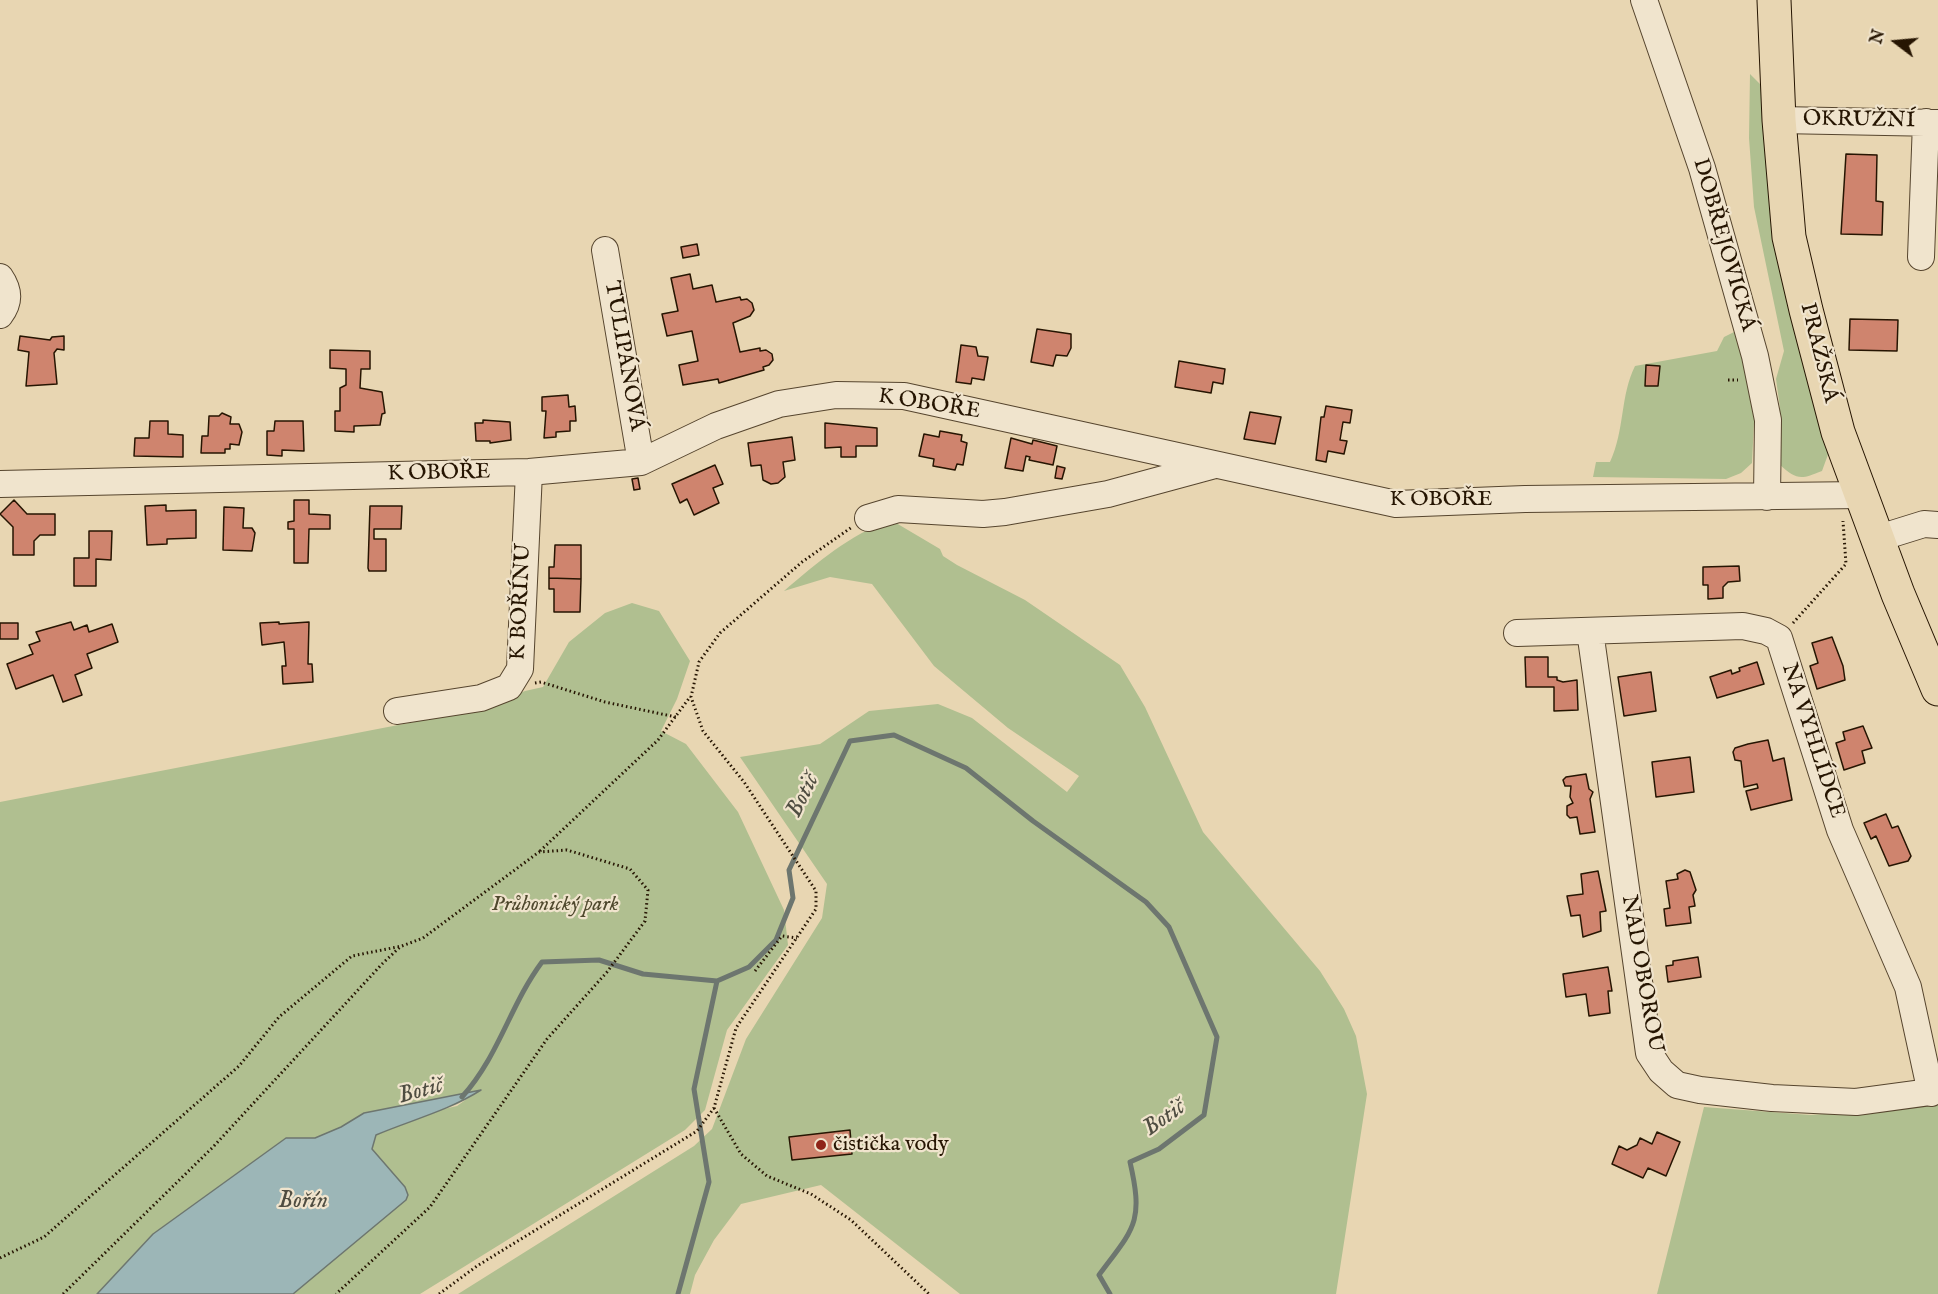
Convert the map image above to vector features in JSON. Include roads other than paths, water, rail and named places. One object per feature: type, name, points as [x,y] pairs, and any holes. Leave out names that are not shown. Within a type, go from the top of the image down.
[{"type":"main road","name":"PRAŽSKÁ","points":[[1774,0],[1779,120],[1790,237],[1838,432],[1852,506],[1879,538],[1898,594],[1938,689]]},
{"type":"street","name":"DOBŘEJOVICKÁ","points":[[1644,0],[1702,168],[1755,356],[1768,420],[1767,497]]},
{"type":"street","name":"OKRUŽNÍ","points":[[1779,120],[1932,123]]},
{"type":"street","points":[[1921,257],[1932,123]]},
{"type":"street","name":"TULIPÁNOVÁ","points":[[605,250],[641,462]]},
{"type":"street","points":[[0,277],[8,299],[0,315]]},
{"type":"street","name":"K OBOŘE","points":[[0,484],[529,472],[641,462],[716,426],[779,404],[836,395],[904,396],[1396,504],[1525,499],[1767,497],[1852,506]]},
{"type":"street","points":[[868,518],[898,509],[983,514],[1005,512],[1108,494],[1220,464]]},
{"type":"street","name":"K BOŘÍNU","points":[[397,711],[481,698],[509,687],[520,669],[529,472]]},
{"type":"street","points":[[1879,538],[1924,524],[1938,525]]},
{"type":"street","name":"NA VYHLÍDCE","points":[[1516,633],[1743,626],[1766,631],[1779,638],[1840,830],[1908,987],[1934,1092]]},
{"type":"street","name":"NAD OBOROU","points":[[1590,631],[1650,1053],[1661,1071],[1677,1085],[1772,1098],[1856,1102],[1934,1092]]},
{"type":"water","name":"Bořín","points":[[481,1090],[443,1110],[376,1135],[372,1149],[405,1187],[408,1195],[406,1200],[293,1294],[97,1294],[153,1234],[286,1138],[315,1138],[341,1127],[364,1113]]},
{"type":"waterway","name":"Botič","points":[[462,1097],[486,1065],[521,995],[542,962],[599,960],[643,974],[717,981],[749,967],[776,940],[793,898],[789,870],[850,741],[894,735],[966,768],[1033,821],[1146,902],[1169,927],[1217,1037],[1204,1115],[1159,1149],[1130,1162],[1136,1199],[1133,1224],[1121,1246],[1099,1275],[1110,1294]]},
{"type":"waterway","points":[[678,1294],[709,1182],[694,1089],[717,981]]},
{"type":"place","name":"čistička vody","points":[[821,1145]]},
{"type":"park label","name":"Průhonický park","points":[[555,905]]}]
